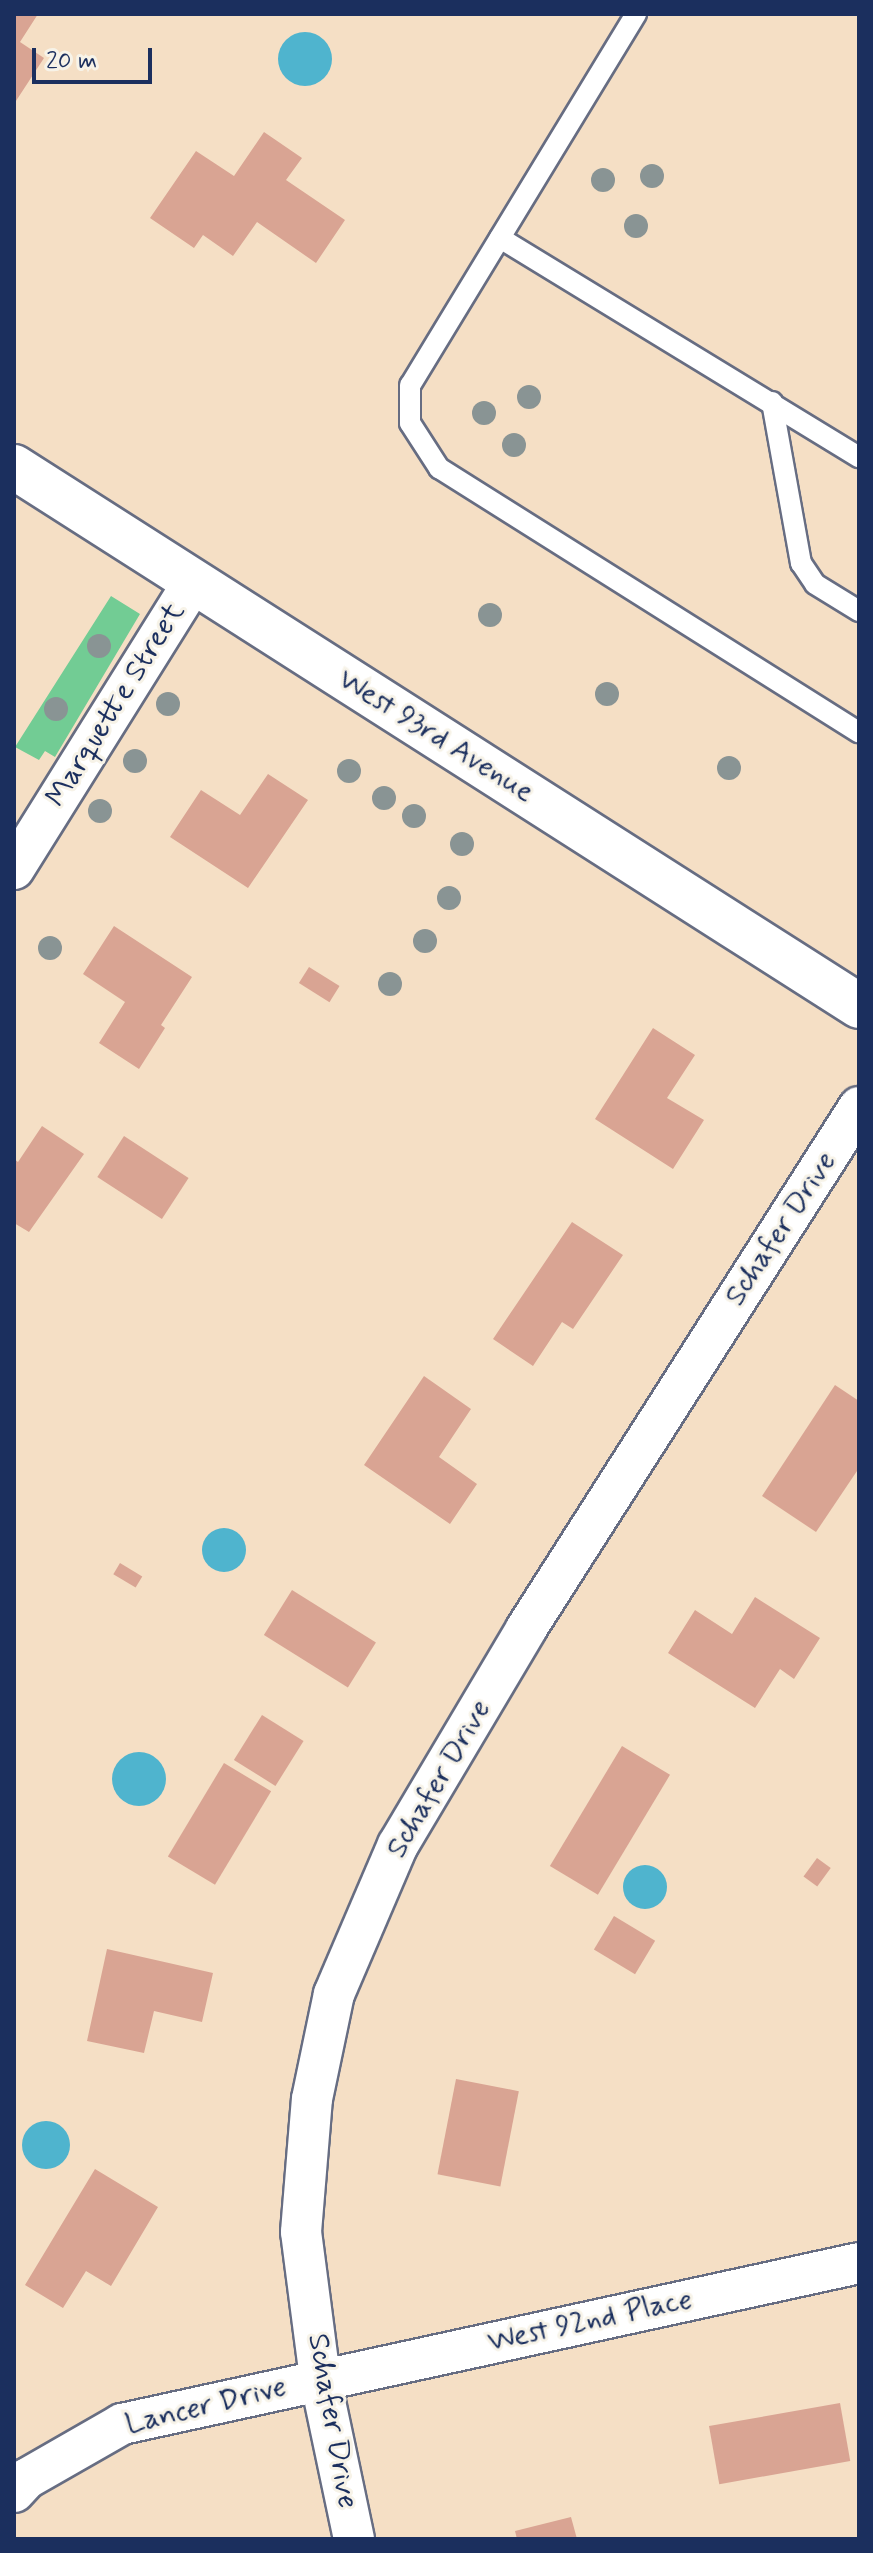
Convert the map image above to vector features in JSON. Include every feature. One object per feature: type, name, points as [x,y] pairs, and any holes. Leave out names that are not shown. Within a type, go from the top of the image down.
[{"type":"street","name":"West 93rd Avenue","points":[[14,467],[859,1006]]},
{"type":"street","name":"Marquette Street","points":[[14,869],[193,582]]},
{"type":"street","name":"Schafer Drive","points":[[354,2539],[320,2378],[301,2232],[312,2099],[334,1994],[406,1831],[526,1629],[859,1107]]},
{"type":"street","name":"West 92nd Place","points":[[320,2378],[859,2263]]},
{"type":"street","name":"Lancer Drive","points":[[14,2492],[26,2479],[122,2424],[320,2378]]},
{"type":"lane","points":[[636,14],[410,385],[410,423],[439,468],[859,732]]},
{"type":"lane","points":[[500,238],[859,457]]},
{"type":"lane","points":[[772,402],[801,563],[815,584],[859,611]]},
{"type":"green space","points":[[111,596],[140,614],[55,757],[45,751],[39,760],[15,747]]},
{"type":"water","points":[[305,32],[324,40],[332,59],[324,78],[305,86],[286,78],[278,59],[286,40]]},
{"type":"water","points":[[224,1528],[240,1534],[246,1550],[240,1566],[224,1572],[208,1566],[202,1550],[208,1534]]},
{"type":"water","points":[[139,1752],[158,1760],[166,1779],[158,1798],[139,1806],[120,1798],[112,1779],[120,1760]]},
{"type":"water","points":[[645,1865],[661,1871],[667,1887],[661,1903],[645,1909],[629,1903],[623,1887],[629,1871]]},
{"type":"water","points":[[46,2121],[63,2128],[70,2145],[63,2162],[46,2169],[29,2162],[22,2145],[29,2128]]},
{"type":"building","points":[[14,14],[38,14],[20,42],[44,58],[14,104]]},
{"type":"building","points":[[264,132],[302,158],[286,180],[345,220],[316,263],[257,222],[233,256],[203,235],[194,248],[150,218],[196,151],[234,176]]},
{"type":"building","points":[[268,774],[308,800],[248,888],[170,837],[201,790],[240,815]]},
{"type":"building","points":[[114,926],[192,977],[161,1025],[165,1028],[139,1069],[99,1043],[125,1002],[83,974]]},
{"type":"building","points":[[309,967],[340,986],[329,1002],[299,983]]},
{"type":"building","points":[[653,1028],[695,1055],[667,1098],[704,1120],[673,1169],[595,1119]]},
{"type":"building","points":[[42,1126],[84,1154],[29,1232],[14,1223],[14,1159],[18,1162]]},
{"type":"building","points":[[124,1136],[189,1178],[162,1219],[97,1177]]},
{"type":"building","points":[[572,1222],[623,1255],[573,1329],[562,1322],[533,1366],[493,1339]]},
{"type":"building","points":[[424,1376],[471,1409],[439,1457],[477,1484],[450,1524],[364,1465]]},
{"type":"building","points":[[835,1385],[859,1401],[859,1468],[816,1532],[762,1496]]},
{"type":"building","points":[[120,1563],[142,1576],[136,1588],[113,1574]]},
{"type":"building","points":[[292,1590],[376,1642],[348,1687],[264,1635]]},
{"type":"building","points":[[755,1597],[820,1638],[794,1679],[780,1669],[755,1708],[668,1653],[695,1610],[732,1634]]},
{"type":"building","points":[[262,1715],[304,1741],[275,1786],[234,1760]]},
{"type":"building","points":[[622,1746],[670,1775],[598,1895],[550,1866]]},
{"type":"building","points":[[224,1763],[271,1791],[215,1885],[168,1856]]},
{"type":"building","points":[[817,1858],[831,1868],[817,1887],[803,1877]]},
{"type":"building","points":[[614,1916],[655,1941],[635,1974],[594,1949]]},
{"type":"building","points":[[107,1949],[213,1973],[202,2022],[154,2011],[144,2053],[87,2041]]},
{"type":"building","points":[[456,2079],[519,2091],[500,2186],[437,2174]]},
{"type":"building","points":[[95,2169],[158,2207],[111,2286],[86,2271],[63,2308],[25,2285]]},
{"type":"building","points":[[840,2403],[850,2461],[719,2484],[709,2426]]},
{"type":"building","points":[[571,2517],[577,2539],[517,2539],[515,2531]]}]
